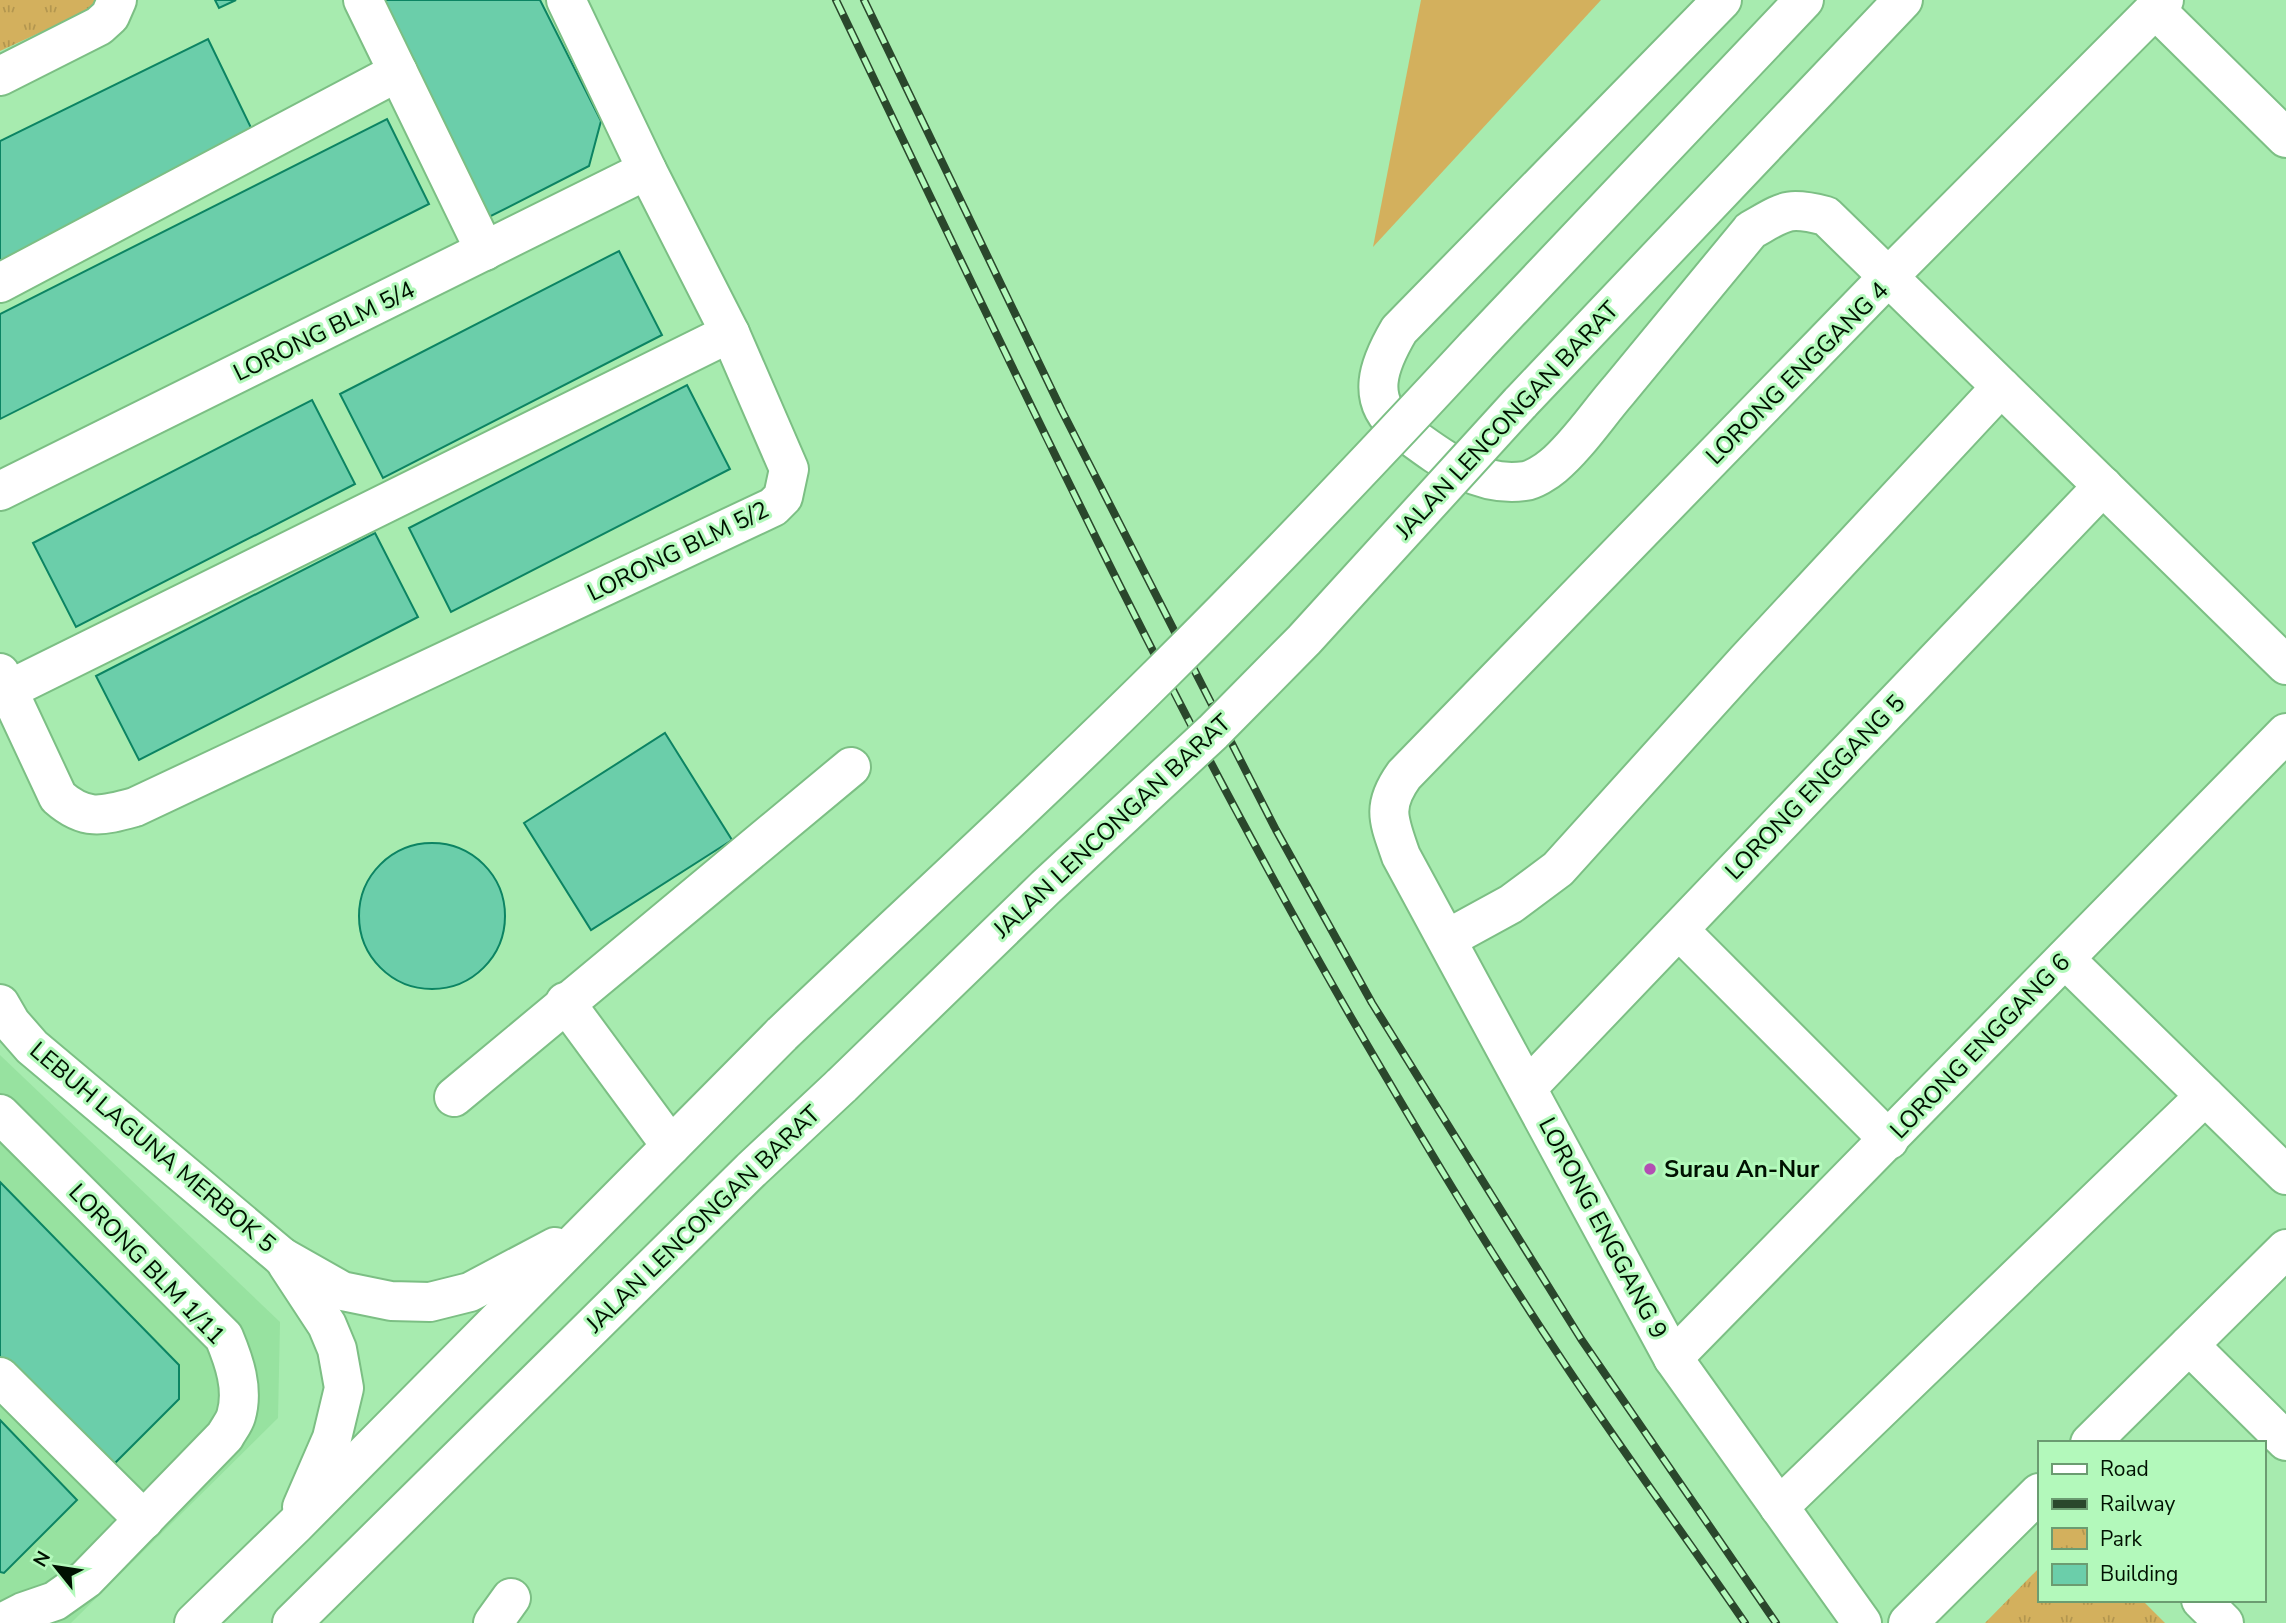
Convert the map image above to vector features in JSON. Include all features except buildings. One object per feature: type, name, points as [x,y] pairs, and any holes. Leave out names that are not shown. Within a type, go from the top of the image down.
[{"type":"main road","points":[[0,76],[99,26],[110,16],[117,0]]},
{"type":"main road","points":[[363,0],[485,251]]},
{"type":"main road","name":"LORONG BLM 5/2","points":[[4,681],[58,797],[70,808],[87,814],[106,815],[135,807],[773,508],[783,497],[789,469],[730,334],[647,170],[566,0]]},
{"type":"main road","points":[[1722,0],[1399,330],[1387,349],[1378,377],[1380,402],[1390,420],[1448,464],[1495,483],[1528,481],[1552,467],[1751,230],[1786,211],[1807,211],[1826,216],[1888,277],[2159,4],[2286,138]]},
{"type":"main road","points":[[194,1623],[295,1525],[782,1034],[1170,666],[1343,489],[1804,0]]},
{"type":"main road","name":"JALAN LENCONGAN BARAT","points":[[292,1623],[751,1170],[1213,732],[1295,649],[1520,403],[1903,0]]},
{"type":"main road","points":[[0,283],[398,72]]},
{"type":"main road","name":"LORONG BLM 5/4","points":[[0,491],[647,170]]},
{"type":"main road","name":"LORONG ENGGANG 4","points":[[1388,808],[1392,791],[1404,775],[1888,277],[2286,665]]},
{"type":"main road","points":[[4,681],[730,334]]},
{"type":"main road","points":[[1447,939],[1511,904],[1558,869],[1746,661],[2001,387]]},
{"type":"main road","name":"LORONG ENGGANG 5","points":[[1528,1087],[2103,486]]},
{"type":"main road","name":"LORONG ENGGANG 6","points":[[1673,1358],[2286,733]]},
{"type":"main road","points":[[454,1097],[565,1002],[851,767]]},
{"type":"main road","name":"LORONG ENGGANG 9","points":[[1388,808],[1389,823],[1401,856],[1673,1358],[1862,1623]]},
{"type":"main road","points":[[1679,930],[1889,1140]]},
{"type":"main road","points":[[2065,960],[2286,1175]]},
{"type":"main road","points":[[565,1002],[671,1146]]},
{"type":"main road","name":"LEBUH LAGUNA MERBOK 5","points":[[0,1004],[11,1023],[33,1047],[282,1257]]},
{"type":"main road","points":[[1779,1507],[2205,1096]]},
{"type":"main road","name":"LORONG BLM 1/11","points":[[0,1114],[224,1338],[233,1358],[239,1386],[236,1416],[225,1436],[145,1520],[69,1592],[2,1623]]},
{"type":"main road","points":[[282,1257],[342,1291],[391,1301],[430,1302],[470,1292],[589,1229]]},
{"type":"main road","points":[[2092,1441],[2286,1249]]},
{"type":"main road","points":[[282,1257],[327,1325],[337,1349],[344,1388],[332,1438],[295,1525]]},
{"type":"main road","points":[[2189,1345],[2286,1441]]},
{"type":"main road","points":[[0,1377],[145,1520]]},
{"type":"main road","points":[[1908,1623],[2038,1494]]},
{"type":"main road","points":[[2203,1602],[2224,1623]]},
{"type":"shaded area","points":[[0,1055],[280,1322],[278,1418],[71,1623],[0,1623]]},
{"type":"green space","points":[[0,0],[100,0],[102,4],[0,51]]},
{"type":"green space","points":[[1421,0],[1601,0],[1373,247]]},
{"type":"green space","points":[[2038,1569],[2038,1602],[2144,1602],[2165,1623],[1985,1623]]},
{"type":"railway","points":[[836,0],[1084,514],[1148,642],[1282,895],[1402,1104],[1504,1272],[1604,1422],[1745,1623]]},
{"type":"railway","points":[[864,0],[1062,411],[1276,830],[1372,1003],[1581,1339],[1776,1623]]},
{"type":"place","name":"Surau An-Nur","points":[[1650,1169]]}]
